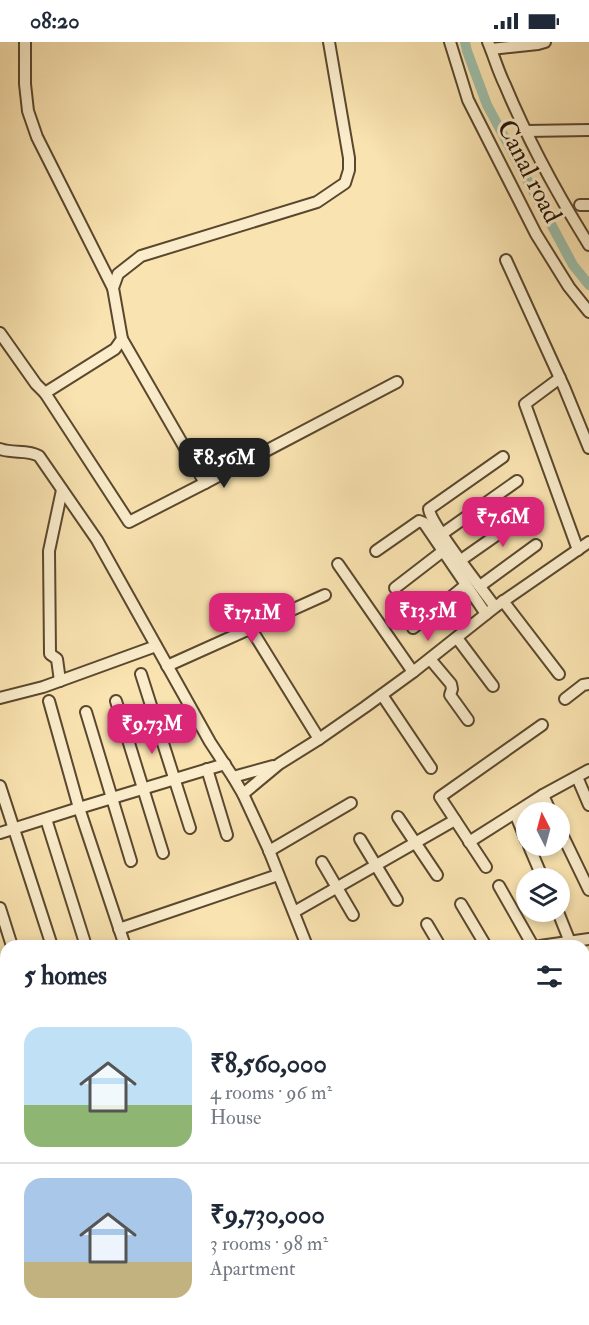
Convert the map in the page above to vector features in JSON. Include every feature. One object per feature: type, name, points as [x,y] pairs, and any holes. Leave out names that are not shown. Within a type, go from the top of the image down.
[{"type":"street","points":[[26,42],[25,84],[28,111],[37,137],[112,288],[122,339],[205,483]]},
{"type":"street","points":[[112,288],[118,274],[141,256],[317,202],[345,183],[350,170],[349,158],[329,42]]},
{"type":"street","name":"Canal road","points":[[450,42],[468,100],[536,234],[569,286],[589,312]]},
{"type":"street","points":[[490,45],[544,42]]},
{"type":"street","name":"Canal road","points":[[490,45],[504,84],[526,131],[570,215],[589,245]]},
{"type":"street","points":[[526,131],[589,130]]},
{"type":"street","points":[[506,260],[589,448]]},
{"type":"street","points":[[0,333],[36,384],[45,393],[129,522],[397,382]]},
{"type":"street","points":[[45,393],[115,350],[122,339]]},
{"type":"street","points":[[243,794],[279,764],[382,695],[495,607],[556,563],[585,548],[525,404],[560,378]]},
{"type":"street","points":[[2,452],[33,452],[39,456],[97,540],[210,742],[243,794],[269,850],[305,940]]},
{"type":"street","points":[[503,457],[429,509],[429,515],[495,607],[559,674]]},
{"type":"street","points":[[442,534],[517,481]]},
{"type":"street","points":[[60,681],[57,659],[50,654],[49,551],[62,490]]},
{"type":"street","points":[[461,560],[528,513]]},
{"type":"street","points":[[376,551],[418,521],[424,523],[466,585],[495,607]]},
{"type":"street","points":[[480,586],[536,545]]},
{"type":"street","points":[[394,588],[443,551]]},
{"type":"street","points":[[338,564],[413,672]]},
{"type":"street","points":[[413,628],[466,585]]},
{"type":"street","points":[[167,666],[325,594]]},
{"type":"street","points":[[251,629],[319,739]]},
{"type":"street","points":[[457,638],[493,686]]},
{"type":"street","points":[[0,698],[43,687],[156,646]]},
{"type":"street","points":[[430,659],[451,684],[450,695],[468,720]]},
{"type":"street","points":[[141,674],[190,828]]},
{"type":"street","points":[[565,699],[583,685],[589,684]]},
{"type":"street","points":[[382,695],[431,768]]},
{"type":"street","points":[[49,701],[79,808],[122,940]]},
{"type":"street","points":[[116,701],[162,853]]},
{"type":"street","points":[[86,712],[131,861]]},
{"type":"street","points":[[486,867],[440,797],[542,725]]},
{"type":"street","points":[[233,777],[279,764]]},
{"type":"street","points":[[0,833],[225,765]]},
{"type":"street","points":[[207,769],[227,834]]},
{"type":"street","points":[[469,842],[543,795],[589,770]]},
{"type":"street","points":[[577,777],[589,805]]},
{"type":"street","points":[[0,786],[50,940]]},
{"type":"street","points":[[543,795],[546,802]]},
{"type":"street","points":[[269,850],[351,803]]},
{"type":"street","points":[[398,817],[437,875]]},
{"type":"street","points":[[46,819],[84,940]]},
{"type":"street","points":[[294,912],[455,820]]},
{"type":"street","points":[[360,839],[397,900]]},
{"type":"street","points":[[570,851],[589,890]]},
{"type":"street","points":[[322,862],[353,915]]},
{"type":"street","points":[[118,929],[278,875]]},
{"type":"street","points":[[499,886],[530,940]]},
{"type":"street","points":[[462,904],[483,940]]},
{"type":"street","points":[[0,908],[10,940]]},
{"type":"street","points":[[562,922],[569,940]]},
{"type":"street","points":[[427,924],[436,940]]},
{"type":"waterway","points":[[465,42],[487,105],[573,265],[589,285]]}]
